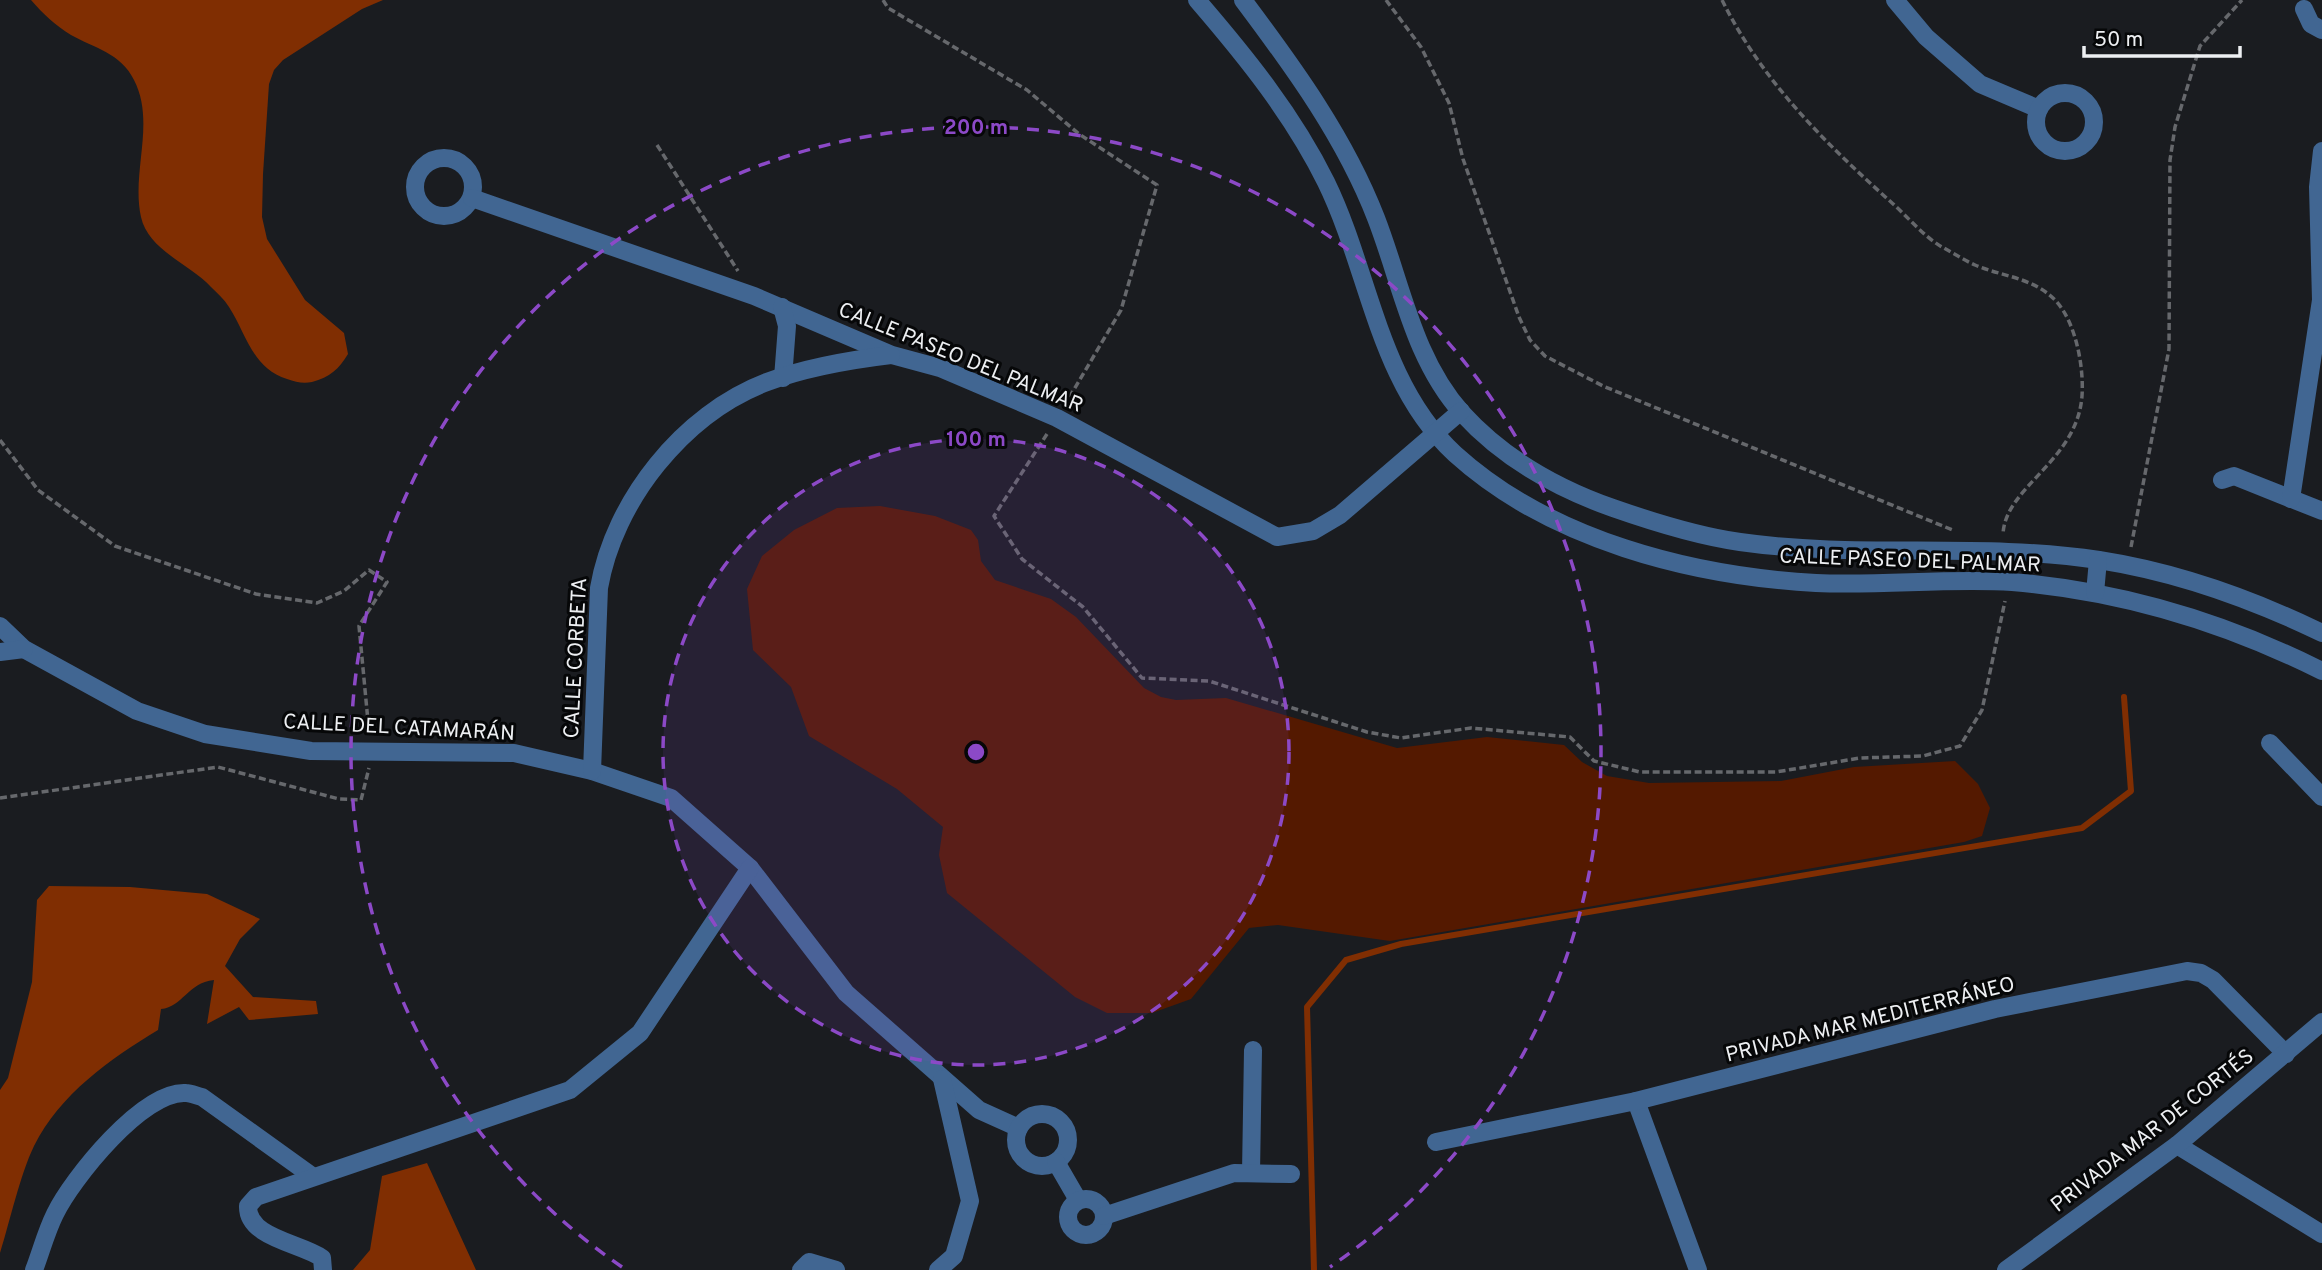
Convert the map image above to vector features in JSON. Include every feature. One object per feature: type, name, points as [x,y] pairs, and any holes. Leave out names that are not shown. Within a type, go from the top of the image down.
[{"type":"street","name":"CALLE PASEO DEL PALMAR","points":[[1198,0],[1258,72],[1326,183],[1389,356],[1437,433],[1454,453],[1502,492],[1556,522],[1644,552],[1727,572],[1818,583],[2010,582],[2144,601],[2186,613],[2322,671]]},
{"type":"street","name":"CALLE PASEO DEL PALMAR","points":[[1243,0],[1321,111],[1353,167],[1376,218],[1405,310],[1423,353],[1461,411],[1505,453],[1536,474],[1580,496],[1688,530],[1738,542],[1794,547],[2006,552],[2098,560],[2128,566],[2198,583],[2273,609],[2322,633]]},
{"type":"street","points":[[1895,0],[1926,37],[1980,84],[2039,109]]},
{"type":"street","points":[[2304,9],[2311,24],[2322,30]]},
{"type":"street","points":[[2291,499],[2321,300],[2322,255],[2318,187],[2322,151]]},
{"type":"street","name":"CALLE PASEO DEL PALMAR","points":[[472,198],[754,296],[892,355],[940,369],[1057,418],[1277,537],[1313,531],[1340,514],[1461,411]]},
{"type":"street","points":[[782,307],[787,326],[783,378]]},
{"type":"street","name":"CALLE CORBETA","points":[[593,771],[598,588],[604,559],[619,527],[651,473],[704,417],[766,383],[842,361],[892,355]]},
{"type":"street","points":[[2222,481],[2234,476],[2322,511]]},
{"type":"street","points":[[2095,593],[2098,560]]},
{"type":"street","points":[[2186,613],[2198,583]]},
{"type":"street","name":"CALLE DEL CATAMARÁN","points":[[0,626],[24,649],[137,711],[205,734],[311,751],[514,753],[593,771],[671,798],[750,868],[846,993],[979,1110],[1019,1128]]},
{"type":"street","points":[[0,652],[24,649]]},
{"type":"street","points":[[2270,743],[2322,797]]},
{"type":"street","points":[[323,1270],[322,1258],[259,1229],[248,1214],[248,1206],[256,1197],[570,1090],[640,1033],[750,868]]},
{"type":"street","name":"PRIVADA MAR MEDITERRÁNEO","points":[[1436,1142],[1636,1101],[1995,1009],[2187,971],[2201,972],[2213,980],[2286,1054]]},
{"type":"street","name":"PRIVADA MAR DE CORTÉS","points":[[2006,1270],[2177,1145],[2322,1022]]},
{"type":"street","points":[[1251,1173],[1253,1051]]},
{"type":"street","points":[[938,1270],[954,1256],[970,1201],[942,1079]]},
{"type":"street","points":[[34,1270],[54,1216],[81,1171],[142,1112],[174,1096],[185,1093],[202,1097],[320,1173]]},
{"type":"street","points":[[1636,1101],[1698,1270]]},
{"type":"street","points":[[1038,1115],[1060,1121],[1068,1143],[1056,1162],[1034,1165],[1021,1157],[1016,1142],[1019,1128],[1038,1115]]},
{"type":"street","points":[[2177,1145],[2322,1234]]},
{"type":"street","points":[[1056,1162],[1078,1200]]},
{"type":"street","points":[[1104,1216],[1234,1173],[1291,1174]]},
{"type":"street","points":[[1092,1199],[1098,1203],[1104,1216],[1099,1229],[1093,1233],[1086,1235],[1073,1230],[1069,1224],[1068,1210],[1078,1200],[1092,1199]]},
{"type":"street","points":[[801,1270],[809,1262],[836,1270]]},
{"type":"path","points":[[883,0],[888,8],[1027,90],[1080,134],[1157,185],[1121,310],[1057,418],[994,516],[1022,559],[1083,607],[1142,678],[1209,681],[1367,732],[1401,738],[1471,728],[1570,737],[1594,761],[1640,772],[1776,772],[1860,758],[1923,756],[1960,746],[1982,710],[2010,582]]},
{"type":"path","points":[[1386,0],[1421,47],[1449,103],[1463,159],[1519,317],[1530,340],[1545,356],[1616,391],[1955,531]]},
{"type":"path","points":[[1722,0],[1760,66],[1803,118],[1848,163],[1939,245],[1976,265],[2028,280],[2056,301],[2071,325],[2080,366],[2082,396],[2077,419],[2067,443],[2009,508],[2002,532],[2006,552]]},
{"type":"path","points":[[2128,566],[2169,349],[2170,160],[2175,127],[2200,46],[2242,0]]},
{"type":"path","points":[[657,145],[754,296]]},
{"type":"path","points":[[0,440],[38,490],[115,546],[256,594],[317,603],[344,591],[369,570],[387,582],[359,626],[370,752],[369,777],[361,800],[339,799],[218,767],[0,798]]},
{"type":"shaded area","points":[[31,0],[383,0],[362,9],[283,60],[274,70],[269,84],[262,217],[267,239],[305,300],[344,333],[348,354],[333,372],[324,378],[306,383],[275,374],[251,349],[223,299],[152,239],[141,217],[139,200],[143,113],[134,80],[122,63],[65,31]]},
{"type":"shaded area","points":[[880,506],[935,516],[971,530],[978,540],[981,561],[995,580],[1051,599],[1076,617],[1144,688],[1161,697],[1176,700],[1226,698],[1397,748],[1487,737],[1564,745],[1582,762],[1607,776],[1649,783],[1781,781],[1854,767],[1955,761],[1978,784],[1990,808],[1982,836],[1964,842],[1390,941],[1278,925],[1249,928],[1191,999],[1152,1013],[1107,1013],[1075,997],[947,893],[939,855],[943,827],[897,789],[809,736],[791,687],[753,650],[747,589],[762,556],[794,530],[837,508]]},
{"type":"shaded area","points":[[49,886],[130,887],[207,894],[260,919],[240,939],[225,966],[253,997],[316,1001],[318,1014],[249,1020],[239,1007],[207,1024],[214,980],[197,986],[175,1004],[161,1009],[158,1030],[88,1079],[45,1127],[24,1170],[0,1253],[0,1090],[8,1078],[32,982],[37,900]]},
{"type":"shaded area","points":[[427,1163],[476,1270],[353,1270],[370,1250],[382,1176]]},
{"type":"waterway","points":[[1314,1270],[1307,1007],[1346,960],[1401,944],[2082,828],[2131,791],[2124,697]]}]
